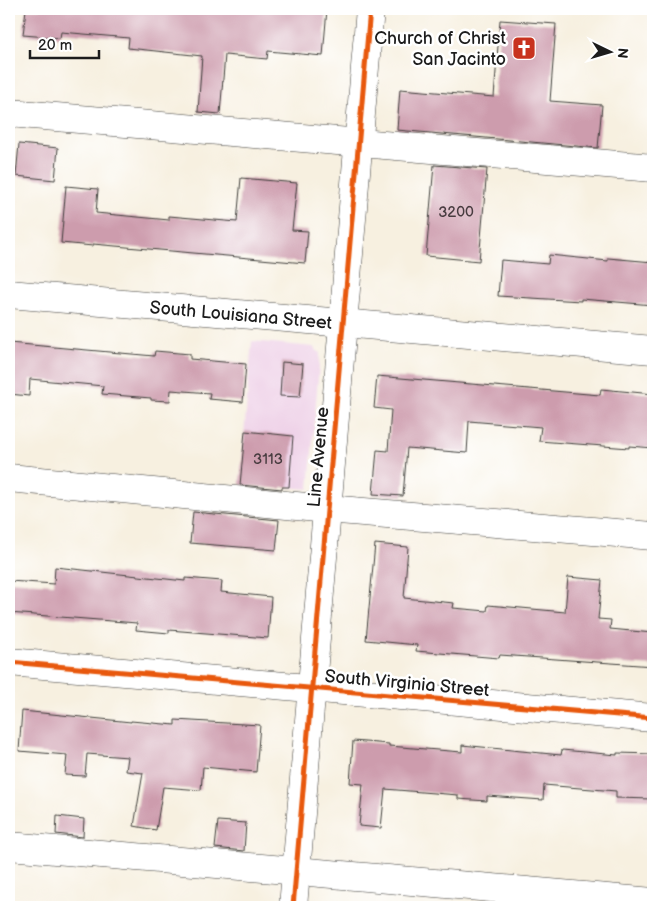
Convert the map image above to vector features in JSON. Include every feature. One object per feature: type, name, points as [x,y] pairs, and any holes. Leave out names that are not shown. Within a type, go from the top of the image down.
[{"type":"street","name":"Line Avenue","points":[[292,907],[370,9]]},
{"type":"street","points":[[9,113],[653,168]]},
{"type":"street","name":"South Louisiana Street","points":[[9,294],[653,350]]},
{"type":"street","points":[[9,478],[327,509],[653,536]]},
{"type":"street","name":"South Virginia Street","points":[[9,662],[653,718]]},
{"type":"street","points":[[9,846],[653,902]]},
{"type":"shaded area","points":[[252,341],[313,347],[320,353],[309,489],[240,483]]},
{"type":"building","points":[[26,9],[327,9],[323,56],[268,51],[267,59],[225,55],[220,114],[198,112],[202,56],[128,48],[129,38],[61,32],[60,38],[23,35]]},
{"type":"building","points":[[500,20],[556,24],[550,101],[602,105],[598,148],[397,130],[400,89],[494,97]]},
{"type":"building","points":[[19,144],[58,148],[55,180],[16,176]]},
{"type":"building","points":[[434,165],[487,169],[479,261],[426,256]]},
{"type":"building","points":[[241,178],[297,183],[292,230],[308,231],[305,263],[93,244],[93,246],[61,243],[66,186],[98,189],[96,213],[169,220],[169,216],[237,222]]},
{"type":"building","points":[[549,255],[608,261],[608,258],[653,262],[653,305],[581,299],[581,301],[498,296],[501,260],[548,264]]},
{"type":"building","points":[[9,343],[154,356],[155,351],[190,354],[190,359],[246,364],[243,402],[209,399],[210,393],[171,390],[170,401],[151,400],[151,398],[102,394],[103,386],[30,379],[29,396],[9,394]]},
{"type":"building","points":[[282,362],[303,364],[300,397],[280,396]]},
{"type":"building","points":[[377,376],[600,395],[601,389],[653,394],[653,448],[539,441],[541,427],[469,421],[467,453],[407,448],[403,496],[373,494],[377,450],[388,451],[391,410],[374,408]]},
{"type":"building","points":[[245,431],[293,436],[289,487],[282,487],[282,489],[240,485]]},
{"type":"building","points":[[193,512],[279,520],[276,550],[190,543]]},
{"type":"building","points":[[375,544],[408,547],[404,598],[454,603],[453,608],[487,611],[488,605],[565,612],[568,577],[602,580],[598,619],[611,620],[610,629],[653,633],[653,666],[500,655],[499,658],[416,651],[417,645],[366,640]]},
{"type":"building","points":[[55,567],[185,581],[185,578],[222,581],[221,592],[271,597],[268,638],[169,630],[169,633],[136,630],[137,623],[9,613],[9,581],[54,584]]},
{"type":"building","points":[[22,711],[175,725],[175,720],[260,725],[256,772],[203,767],[201,790],[163,787],[156,830],[134,826],[143,773],[126,771],[128,757],[87,754],[85,776],[65,775],[67,755],[19,751]]},
{"type":"building","points":[[353,741],[462,752],[462,745],[561,755],[562,750],[617,755],[617,753],[653,754],[652,799],[616,798],[616,791],[544,785],[543,800],[487,796],[487,801],[458,799],[458,795],[385,789],[381,828],[359,826],[363,784],[350,783]]},
{"type":"building","points":[[57,816],[84,819],[83,837],[56,834]]},
{"type":"building","points":[[218,821],[246,823],[244,851],[215,848]]},
{"type":"cycle path","points":[[293,907],[370,9]]},
{"type":"cycle path","points":[[9,662],[653,718]]},
{"type":"place","name":"Church of Christ San Jacinto","points":[[524,48]]}]
